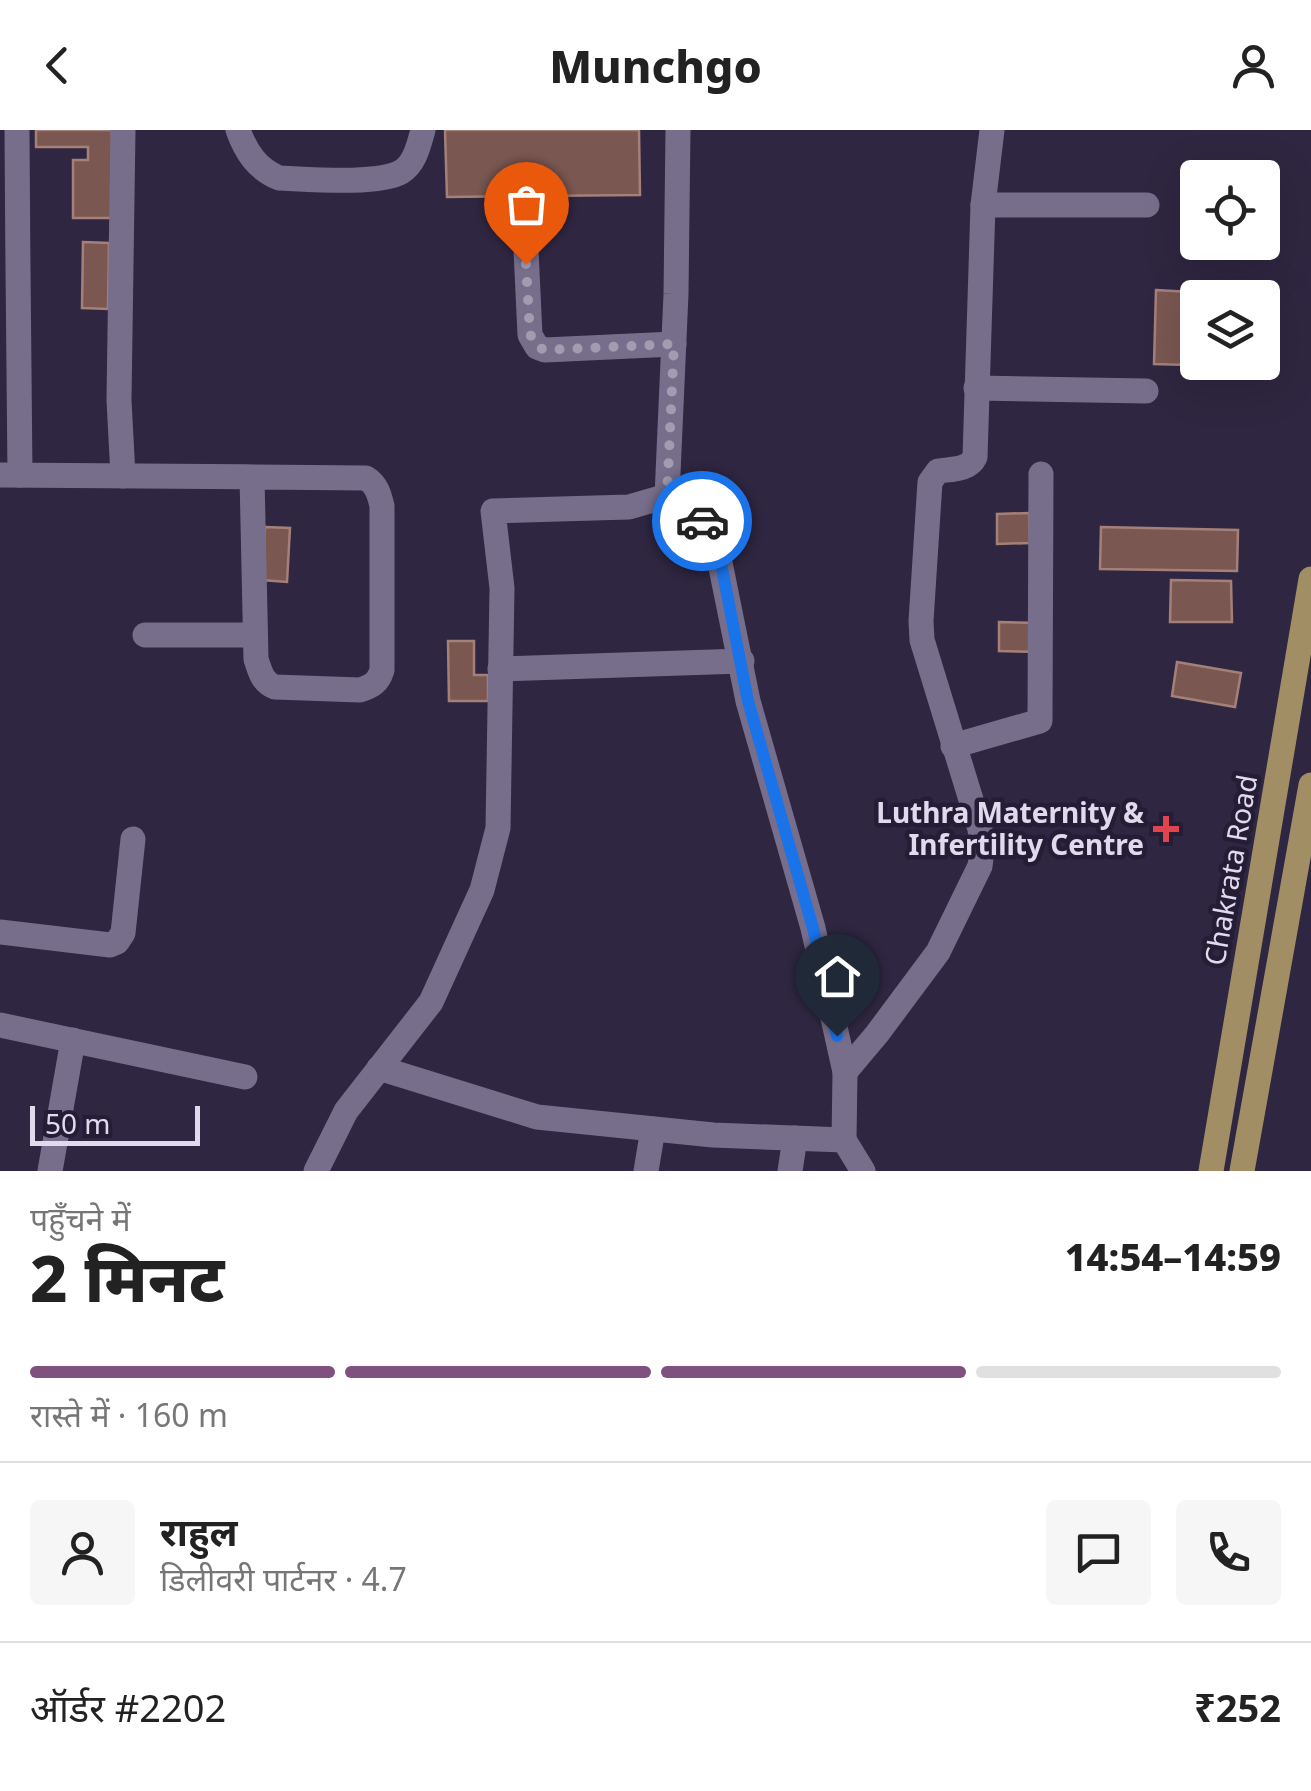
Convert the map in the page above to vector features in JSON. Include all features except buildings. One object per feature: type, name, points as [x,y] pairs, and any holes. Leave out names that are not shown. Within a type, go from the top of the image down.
[{"type":"main road","name":"Chakrata Road","points":[[1211,1171],[1311,580]]},
{"type":"main road","points":[[1242,1171],[1311,785]]},
{"type":"street","points":[[18,130],[19,256],[10,475],[123,476],[252,477],[366,478],[374,483],[382,506],[382,670],[372,686],[360,690],[275,687],[263,678],[256,659],[252,477]]},
{"type":"street","points":[[123,130],[118,400],[123,476]]},
{"type":"street","points":[[238,130],[256,163],[279,178],[373,179],[400,173],[409,165],[423,130]]},
{"type":"street","points":[[667,496],[678,130]]},
{"type":"street","points":[[845,1072],[938,952],[980,866],[980,829],[922,640],[920,620],[930,482],[938,471],[972,464],[975,457],[983,204],[992,130]]},
{"type":"street","points":[[983,204],[1146,205]]},
{"type":"street","points":[[524,230],[530,334],[537,347],[545,350],[674,344]]},
{"type":"street","points":[[976,388],[1146,391]]},
{"type":"street","points":[[953,746],[1040,720],[1042,474]]},
{"type":"street","points":[[667,496],[707,524],[716,538],[748,701],[813,928],[845,1072],[844,1140],[863,1171]]},
{"type":"street","points":[[316,1171],[346,1111],[431,1002],[482,890],[498,828],[502,588],[494,511],[629,507],[667,496]]},
{"type":"street","points":[[146,635],[255,635]]},
{"type":"street","points":[[500,669],[742,661]]},
{"type":"street","points":[[0,932],[116,942],[123,933],[134,839]]},
{"type":"street","points":[[0,1024],[245,1076]]},
{"type":"street","points":[[50,1171],[73,1040]]},
{"type":"street","points":[[380,1068],[537,1117],[713,1136],[844,1140]]},
{"type":"street","points":[[646,1171],[653,1129]]},
{"type":"street","points":[[790,1171],[794,1138]]},
{"type":"way so far","points":[[526,264],[530,334],[537,347],[545,350],[674,344],[667,496],[702,521]]},
{"type":"place","name":"Luthra Maternity & Infertility Centre","points":[[1166,829]]},
{"type":"route","points":[[702,521],[716,538],[748,701],[813,928],[837,1036]]}]
